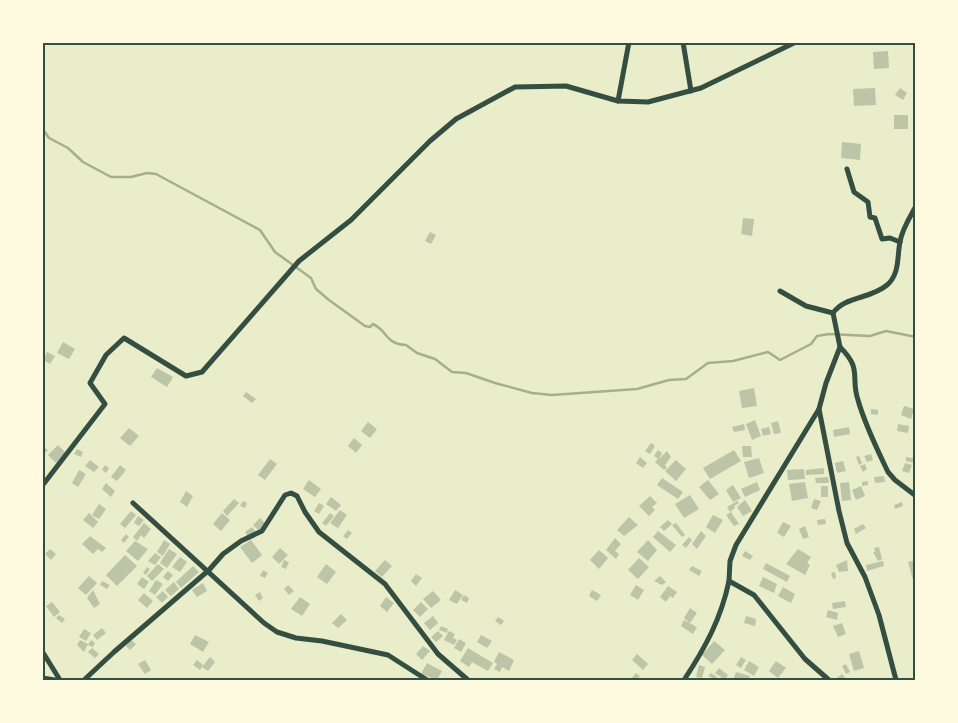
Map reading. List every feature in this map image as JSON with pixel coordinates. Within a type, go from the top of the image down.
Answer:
[{"type":"street","points":[[618,101],[629,42]]},
{"type":"street","points":[[683,42],[690,91]]},
{"type":"street","points":[[42,486],[105,404],[90,384],[106,355],[124,338],[186,376],[202,372],[298,261],[351,220],[430,141],[456,119],[515,87],[566,86],[618,101],[648,102],[702,88],[796,42]]},
{"type":"street","points":[[847,170],[854,192],[868,202],[870,217],[875,218],[882,239],[890,238],[900,242]]},
{"type":"street","points":[[916,206],[900,242],[899,264],[889,285],[874,293],[838,306],[833,314],[840,347],[853,365],[856,376],[857,398],[888,472],[895,480],[916,496]]},
{"type":"street","points":[[780,291],[806,306],[833,314]]},
{"type":"street","points":[[684,680],[711,638],[724,606],[729,580],[730,561],[736,545],[820,409],[826,383],[840,347]]},
{"type":"street","points":[[820,409],[838,511],[845,535],[865,577],[879,615],[896,680]]},
{"type":"street","points":[[84,680],[209,570],[223,554],[241,541],[262,531],[285,495],[291,493],[297,496],[305,512],[320,532],[385,584],[438,654],[468,680]]},
{"type":"street","points":[[133,503],[209,570],[264,623],[277,632],[296,638],[322,641],[388,655],[427,680]]},
{"type":"street","points":[[729,580],[754,595],[805,659],[829,680]]},
{"type":"street","points":[[42,652],[60,680]]},
{"type":"street","points":[[42,678],[54,680]]},
{"type":"building","points":[[888,51],[889,68],[874,69],[873,52]]},
{"type":"building","points":[[875,88],[876,105],[854,106],[853,89]]},
{"type":"building","points":[[900,88],[907,93],[903,100],[895,95]]},
{"type":"building","points":[[894,115],[908,115],[908,129],[894,129]]},
{"type":"building","points":[[842,142],[861,144],[860,160],[841,158]]},
{"type":"building","points":[[743,218],[754,219],[752,236],[741,234]]},
{"type":"building","points":[[430,232],[436,235],[431,244],[425,241]]},
{"type":"building","points":[[63,342],[75,349],[69,359],[57,353]]},
{"type":"building","points":[[47,352],[55,356],[50,364],[43,360]]},
{"type":"building","points":[[157,368],[173,377],[167,387],[151,377]]},
{"type":"building","points":[[754,388],[757,406],[742,408],[739,391]]},
{"type":"building","points":[[246,392],[256,399],[252,403],[243,396]]},
{"type":"building","points":[[904,406],[914,409],[911,419],[901,415]]},
{"type":"building","points":[[871,409],[878,410],[878,415],[871,414]]},
{"type":"building","points":[[755,420],[761,436],[752,440],[746,424]]},
{"type":"building","points":[[778,421],[781,433],[774,434],[771,423]]},
{"type":"building","points":[[368,422],[377,429],[370,438],[361,431]]},
{"type":"building","points":[[744,424],[745,430],[734,432],[732,427]]},
{"type":"building","points":[[898,424],[909,426],[908,433],[897,431]]},
{"type":"building","points":[[769,427],[771,434],[763,436],[761,429]]},
{"type":"building","points":[[849,427],[850,434],[834,437],[833,430]]},
{"type":"building","points":[[129,428],[139,436],[130,446],[120,438]]},
{"type":"building","points":[[354,438],[362,445],[356,453],[348,446]]},
{"type":"building","points":[[651,443],[655,446],[650,454],[645,451]]},
{"type":"building","points":[[58,445],[66,453],[56,463],[48,455]]},
{"type":"building","points":[[42,446],[48,450],[42,456]]},
{"type":"building","points":[[742,446],[751,446],[752,457],[743,457]]},
{"type":"building","points":[[77,449],[83,452],[81,457],[74,454]]},
{"type":"building","points":[[658,450],[662,453],[659,459],[667,451],[671,457],[665,465],[667,468],[664,470],[655,462],[658,459],[654,456]]},
{"type":"building","points":[[734,450],[741,461],[710,479],[703,468]]},
{"type":"building","points":[[871,454],[873,460],[867,462],[864,456]]},
{"type":"building","points":[[859,456],[862,463],[859,465],[856,457]]},
{"type":"building","points":[[640,457],[647,463],[643,468],[636,463]]},
{"type":"building","points":[[906,457],[916,459],[915,463],[906,461]]},
{"type":"building","points":[[759,458],[764,473],[749,478],[744,462]]},
{"type":"building","points":[[270,459],[277,464],[265,480],[258,475]]},
{"type":"building","points":[[90,460],[99,467],[94,472],[85,466]]},
{"type":"building","points":[[676,460],[686,469],[676,481],[665,471]]},
{"type":"building","points":[[843,461],[846,471],[837,473],[835,463]]},
{"type":"building","points":[[905,463],[912,465],[909,473],[902,471]]},
{"type":"building","points":[[865,464],[867,469],[863,472],[860,466]]},
{"type":"building","points":[[105,465],[109,468],[106,473],[102,470]]},
{"type":"building","points":[[120,465],[126,470],[117,481],[111,477]]},
{"type":"building","points":[[824,468],[824,474],[806,475],[806,470]]},
{"type":"building","points":[[804,469],[805,479],[788,480],[787,470]]},
{"type":"building","points":[[79,470],[86,474],[78,487],[72,483]]},
{"type":"building","points":[[884,476],[885,482],[875,483],[874,477]]},
{"type":"building","points":[[828,477],[829,483],[816,483],[815,478]]},
{"type":"building","points":[[662,478],[683,492],[678,499],[657,485]]},
{"type":"building","points":[[309,480],[321,489],[315,497],[303,489]]},
{"type":"building","points":[[708,480],[719,494],[710,500],[699,487]]},
{"type":"building","points":[[868,481],[868,485],[862,486],[862,482]]},
{"type":"building","points":[[757,482],[760,490],[745,497],[741,489]]},
{"type":"building","points":[[805,482],[808,498],[792,501],[789,484]]},
{"type":"building","points":[[849,482],[851,500],[842,501],[840,483]]},
{"type":"building","points":[[106,483],[115,491],[111,497],[102,489]]},
{"type":"building","points":[[733,485],[741,498],[733,502],[726,490]]},
{"type":"building","points":[[821,486],[828,486],[828,497],[821,497]]},
{"type":"building","points":[[861,486],[865,496],[856,500],[852,490]]},
{"type":"building","points":[[186,491],[193,496],[187,507],[180,502]]},
{"type":"building","points":[[690,495],[699,509],[684,518],[675,504]]},
{"type":"building","points":[[650,496],[657,503],[652,507],[655,510],[649,516],[639,506]]},
{"type":"building","points":[[331,497],[341,505],[336,511],[326,504]]},
{"type":"building","points":[[234,499],[239,503],[227,516],[223,511]]},
{"type":"building","points":[[814,499],[821,501],[817,510],[811,508]]},
{"type":"building","points":[[745,500],[752,511],[743,516],[737,507]]},
{"type":"building","points":[[243,501],[247,503],[245,508],[240,506]]},
{"type":"building","points":[[737,501],[739,503],[730,512],[727,507]]},
{"type":"building","points":[[902,502],[903,506],[895,509],[894,505]]},
{"type":"building","points":[[319,503],[324,506],[319,514],[314,511]]},
{"type":"building","points":[[99,504],[106,509],[99,519],[92,515]]},
{"type":"building","points":[[340,510],[347,515],[338,528],[330,523]]},
{"type":"building","points":[[131,511],[136,515],[125,528],[120,524]]},
{"type":"building","points":[[731,512],[739,524],[734,526],[726,515]]},
{"type":"building","points":[[89,513],[98,522],[93,528],[83,520]]},
{"type":"building","points":[[222,513],[230,520],[221,531],[213,524]]},
{"type":"building","points":[[330,513],[334,516],[326,526],[322,523]]},
{"type":"building","points":[[713,515],[723,520],[715,533],[706,527]]},
{"type":"building","points":[[138,516],[144,520],[139,526],[134,523]]},
{"type":"building","points":[[629,517],[638,525],[624,536],[617,530]]},
{"type":"building","points":[[260,518],[266,524],[259,531],[253,525]]},
{"type":"building","points":[[825,519],[826,524],[818,525],[817,520]]},
{"type":"building","points":[[668,520],[672,524],[664,531],[660,527]]},
{"type":"building","points":[[783,522],[791,526],[784,537],[777,533]]},
{"type":"building","points":[[144,523],[151,529],[144,538],[141,535],[137,541],[133,537]]},
{"type":"building","points":[[676,523],[685,535],[682,537],[672,525]]},
{"type":"building","points":[[863,524],[866,528],[856,534],[854,529]]},
{"type":"building","points":[[805,526],[809,537],[803,539],[799,529]]},
{"type":"building","points":[[252,527],[256,532],[249,538],[245,532]]},
{"type":"building","points":[[348,530],[352,533],[347,539],[343,536]]},
{"type":"building","points":[[658,531],[676,545],[670,552],[653,537]]},
{"type":"building","points":[[701,531],[706,536],[697,549],[692,544]]},
{"type":"building","points":[[126,534],[129,537],[124,543],[121,540]]},
{"type":"building","points":[[90,536],[106,548],[102,552],[98,549],[93,554],[82,544]]},
{"type":"building","points":[[689,537],[692,540],[686,548],[682,545]]},
{"type":"building","points":[[615,538],[621,544],[615,551],[619,554],[616,559],[606,550]]},
{"type":"building","points":[[164,540],[170,544],[163,556],[157,552]]},
{"type":"building","points":[[251,540],[262,555],[252,563],[240,547]]},
{"type":"building","points":[[648,540],[657,550],[648,561],[637,552]]},
{"type":"building","points":[[135,541],[148,549],[138,561],[126,551]]},
{"type":"building","points":[[879,547],[882,559],[878,561],[873,552],[875,552],[874,548]]},
{"type":"building","points":[[280,548],[288,555],[279,564],[272,557]]},
{"type":"building","points":[[50,549],[56,554],[51,560],[45,554]]},
{"type":"building","points":[[169,549],[177,554],[167,568],[160,563]]},
{"type":"building","points":[[798,549],[811,557],[807,563],[810,565],[805,575],[786,564]]},
{"type":"building","points":[[599,550],[608,558],[599,569],[590,560]]},
{"type":"building","points":[[745,551],[753,556],[750,560],[742,556]]},
{"type":"building","points":[[155,553],[161,557],[155,565],[148,561]]},
{"type":"building","points":[[125,555],[137,566],[117,586],[106,575]]},
{"type":"building","points":[[180,557],[187,562],[180,572],[172,567]]},
{"type":"building","points":[[639,558],[649,567],[638,579],[628,570]]},
{"type":"building","points":[[284,560],[289,562],[286,569],[281,567]]},
{"type":"building","points":[[385,560],[392,566],[382,577],[375,571]]},
{"type":"building","points":[[847,560],[848,571],[839,572],[836,565]]},
{"type":"building","points":[[916,560],[916,580],[913,580],[908,562]]},
{"type":"building","points":[[883,561],[884,566],[867,571],[866,565]]},
{"type":"building","points":[[766,563],[790,576],[787,582],[763,569]]},
{"type":"building","points":[[158,564],[164,569],[152,581],[147,576]]},
{"type":"building","points":[[326,564],[336,572],[327,584],[317,577]]},
{"type":"building","points":[[193,566],[199,572],[181,588],[176,582]]},
{"type":"building","points":[[692,566],[702,571],[699,576],[689,570]]},
{"type":"building","points":[[147,567],[150,569],[146,575],[143,573]]},
{"type":"building","points":[[263,570],[268,573],[265,578],[260,576]]},
{"type":"building","points":[[168,571],[173,575],[168,581],[163,577]]},
{"type":"building","points":[[835,572],[836,578],[833,579],[831,573]]},
{"type":"building","points":[[416,574],[422,578],[416,586],[411,581]]},
{"type":"building","points":[[89,576],[97,583],[86,595],[78,588]]},
{"type":"building","points":[[660,576],[666,582],[662,585],[654,581]]},
{"type":"building","points":[[142,577],[149,582],[144,589],[137,584]]},
{"type":"building","points":[[763,577],[777,584],[774,593],[759,586]]},
{"type":"building","points":[[156,580],[163,584],[155,595],[149,591]]},
{"type":"building","points":[[102,581],[110,585],[107,589],[100,585]]},
{"type":"building","points":[[174,582],[179,589],[171,596],[165,590]]},
{"type":"building","points":[[203,583],[207,591],[197,597],[192,590]]},
{"type":"building","points":[[288,585],[294,591],[289,595],[284,589]]},
{"type":"building","points":[[636,585],[644,590],[638,600],[630,595]]},
{"type":"building","points":[[668,586],[677,592],[673,598],[670,596],[666,602],[660,597]]},
{"type":"building","points":[[783,587],[795,594],[791,603],[778,596]]},
{"type":"building","points":[[93,590],[100,604],[94,608],[87,598]]},
{"type":"building","points":[[455,590],[463,595],[457,604],[449,600]]},
{"type":"building","points":[[592,590],[601,595],[597,601],[589,596]]},
{"type":"building","points":[[163,591],[168,597],[162,603],[156,597]]},
{"type":"building","points":[[433,591],[441,600],[431,608],[423,599]]},
{"type":"building","points":[[260,592],[263,598],[259,601],[255,595]]},
{"type":"building","points":[[144,593],[153,601],[147,608],[138,600]]},
{"type":"building","points":[[464,595],[469,598],[467,603],[461,600]]},
{"type":"building","points":[[300,597],[310,604],[302,616],[291,609]]},
{"type":"building","points":[[386,597],[394,603],[387,612],[380,606]]},
{"type":"building","points":[[845,601],[846,607],[833,609],[832,603]]},
{"type":"building","points":[[52,602],[60,612],[54,617],[46,606]]},
{"type":"building","points":[[421,602],[428,609],[420,617],[413,610]]},
{"type":"building","points":[[690,608],[697,613],[690,623],[684,618]]},
{"type":"building","points":[[828,610],[838,613],[837,620],[826,617]]},
{"type":"building","points":[[341,614],[347,620],[338,628],[332,623]]},
{"type":"building","points":[[59,615],[65,619],[62,623],[56,618]]},
{"type":"building","points":[[433,616],[438,623],[430,630],[424,623]]},
{"type":"building","points":[[746,616],[756,619],[755,626],[744,623]]},
{"type":"building","points":[[498,617],[504,621],[501,625],[495,621]]},
{"type":"building","points":[[684,620],[697,627],[693,634],[681,626]]},
{"type":"building","points":[[842,623],[846,634],[838,637],[833,626]]},
{"type":"building","points":[[441,626],[448,629],[447,633],[439,630]]},
{"type":"building","points":[[102,628],[106,633],[97,640],[93,635]]},
{"type":"building","points":[[84,629],[91,633],[86,641],[79,637]]},
{"type":"building","points":[[438,631],[443,636],[436,642],[431,637]]},
{"type":"building","points":[[449,631],[455,634],[453,638],[457,640],[454,645],[444,640]]},
{"type":"building","points":[[195,635],[209,642],[203,652],[190,644]]},
{"type":"building","points":[[481,635],[492,641],[487,648],[477,642]]},
{"type":"building","points":[[459,639],[466,643],[461,652],[454,648]]},
{"type":"building","points":[[80,640],[88,644],[84,652],[77,645]]},
{"type":"building","points":[[91,640],[95,643],[93,647],[88,645]]},
{"type":"building","points":[[131,640],[136,644],[130,650],[126,646]]},
{"type":"building","points":[[714,641],[725,650],[712,664],[702,655]]},
{"type":"building","points":[[423,646],[430,651],[422,660],[416,654]]},
{"type":"building","points":[[92,648],[99,654],[95,658],[88,652]]},
{"type":"building","points":[[468,648],[493,663],[488,671],[472,662],[469,667],[460,661]]},
{"type":"building","points":[[859,651],[864,668],[854,671],[849,654]]},
{"type":"building","points":[[499,652],[514,660],[509,671],[502,667],[500,672],[494,669],[497,664],[494,662]]},
{"type":"building","points":[[637,654],[648,664],[643,670],[632,660]]},
{"type":"building","points":[[210,657],[215,662],[208,671],[202,667]]},
{"type":"building","points":[[741,657],[746,660],[741,668],[736,665]]},
{"type":"building","points":[[145,660],[151,670],[145,674],[138,664]]},
{"type":"building","points":[[197,660],[203,665],[200,670],[193,665]]},
{"type":"building","points":[[749,661],[759,667],[754,676],[744,670]]},
{"type":"building","points":[[776,661],[786,668],[778,678],[769,671]]},
{"type":"building","points":[[427,663],[442,671],[437,680],[421,674]]},
{"type":"building","points":[[846,664],[850,672],[846,674],[842,666]]},
{"type":"building","points":[[699,665],[705,667],[702,678],[696,677]]},
{"type":"building","points":[[719,668],[728,675],[725,680],[715,673]]},
{"type":"building","points":[[736,672],[750,676],[748,680],[733,680]]},
{"type":"building","points":[[636,673],[640,676],[637,680],[630,680]]},
{"type":"building","points":[[711,673],[718,678],[716,680],[708,676]]},
{"type":"building","points":[[842,674],[847,680],[834,680]]},
{"type":"waterway","points":[[42,128],[49,138],[68,148],[83,162],[111,177],[131,177],[147,173],[156,174],[260,230],[275,252],[311,278],[316,289],[365,326],[370,327],[373,324],[378,327],[390,340],[406,345],[417,353],[435,359],[452,372],[466,373],[532,393],[552,395],[637,389],[669,380],[686,379],[708,363],[733,361],[768,352],[780,360],[811,344],[817,336],[829,334],[870,336],[886,331],[916,337]]}]
